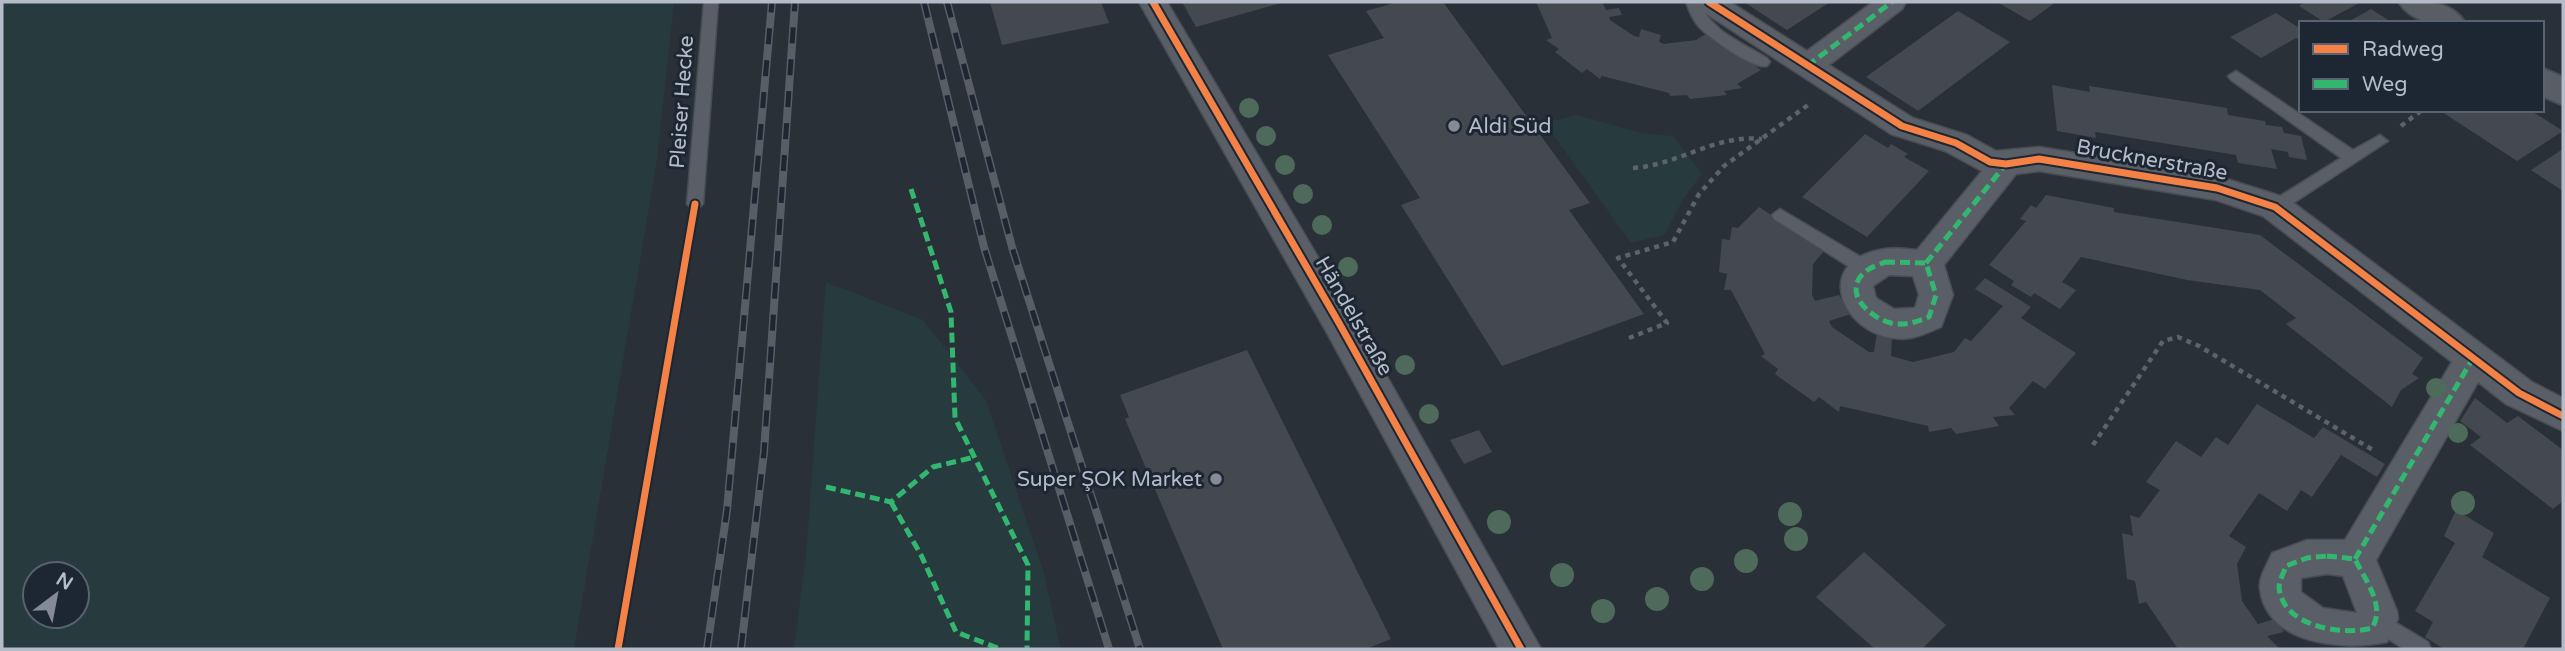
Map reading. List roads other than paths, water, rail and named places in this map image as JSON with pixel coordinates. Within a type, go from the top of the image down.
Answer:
[{"type":"main road","points":[[2415,2],[2446,21]]},
{"type":"main road","points":[[2544,81],[2563,93]]},
{"type":"street","name":"Händelstraße","points":[[1153,2],[1339,323],[1521,649]]},
{"type":"street","name":"Brucknerstraße","points":[[1709,2],[1902,127],[1956,143],[1990,162],[2006,164],[2039,159],[2217,188],[2275,206],[2519,393],[2563,416]]},
{"type":"street","points":[[1821,76],[1892,2]]},
{"type":"street","points":[[1926,263],[2006,164]]},
{"type":"street","points":[[1885,262],[1926,263],[1936,295],[1935,307],[1929,317],[1919,324],[1904,326],[1888,323],[1862,306],[1856,294],[1855,282],[1865,268],[1885,262]]},
{"type":"street","points":[[2355,559],[2405,469],[2473,358]]},
{"type":"street","points":[[2307,558],[2355,559],[2375,602],[2378,621],[2374,632],[2363,641],[2347,644],[2327,640],[2300,623],[2282,600],[2278,584],[2286,566],[2307,558]]},
{"type":"lane","name":"Pleiser Hecke","points":[[695,204],[711,2]]},
{"type":"lane","points":[[1693,2],[1696,15],[1705,24],[1762,62]]},
{"type":"lane","points":[[2236,76],[2353,158]]},
{"type":"lane","points":[[2275,206],[2381,141]]},
{"type":"lane","points":[[1780,215],[1865,268]]},
{"type":"lane","points":[[2378,621],[2421,649]]},
{"type":"railway","points":[[707,649],[727,510],[772,2]]},
{"type":"railway","points":[[741,649],[764,452],[795,2]]},
{"type":"railway","points":[[924,2],[984,247],[1109,649]]},
{"type":"railway","points":[[947,2],[1012,247],[1140,649]]},
{"type":"place","name":"Aldi Süd","points":[[1454,126]]},
{"type":"place","name":"Super ŞOK Market","points":[[1216,479]]}]
